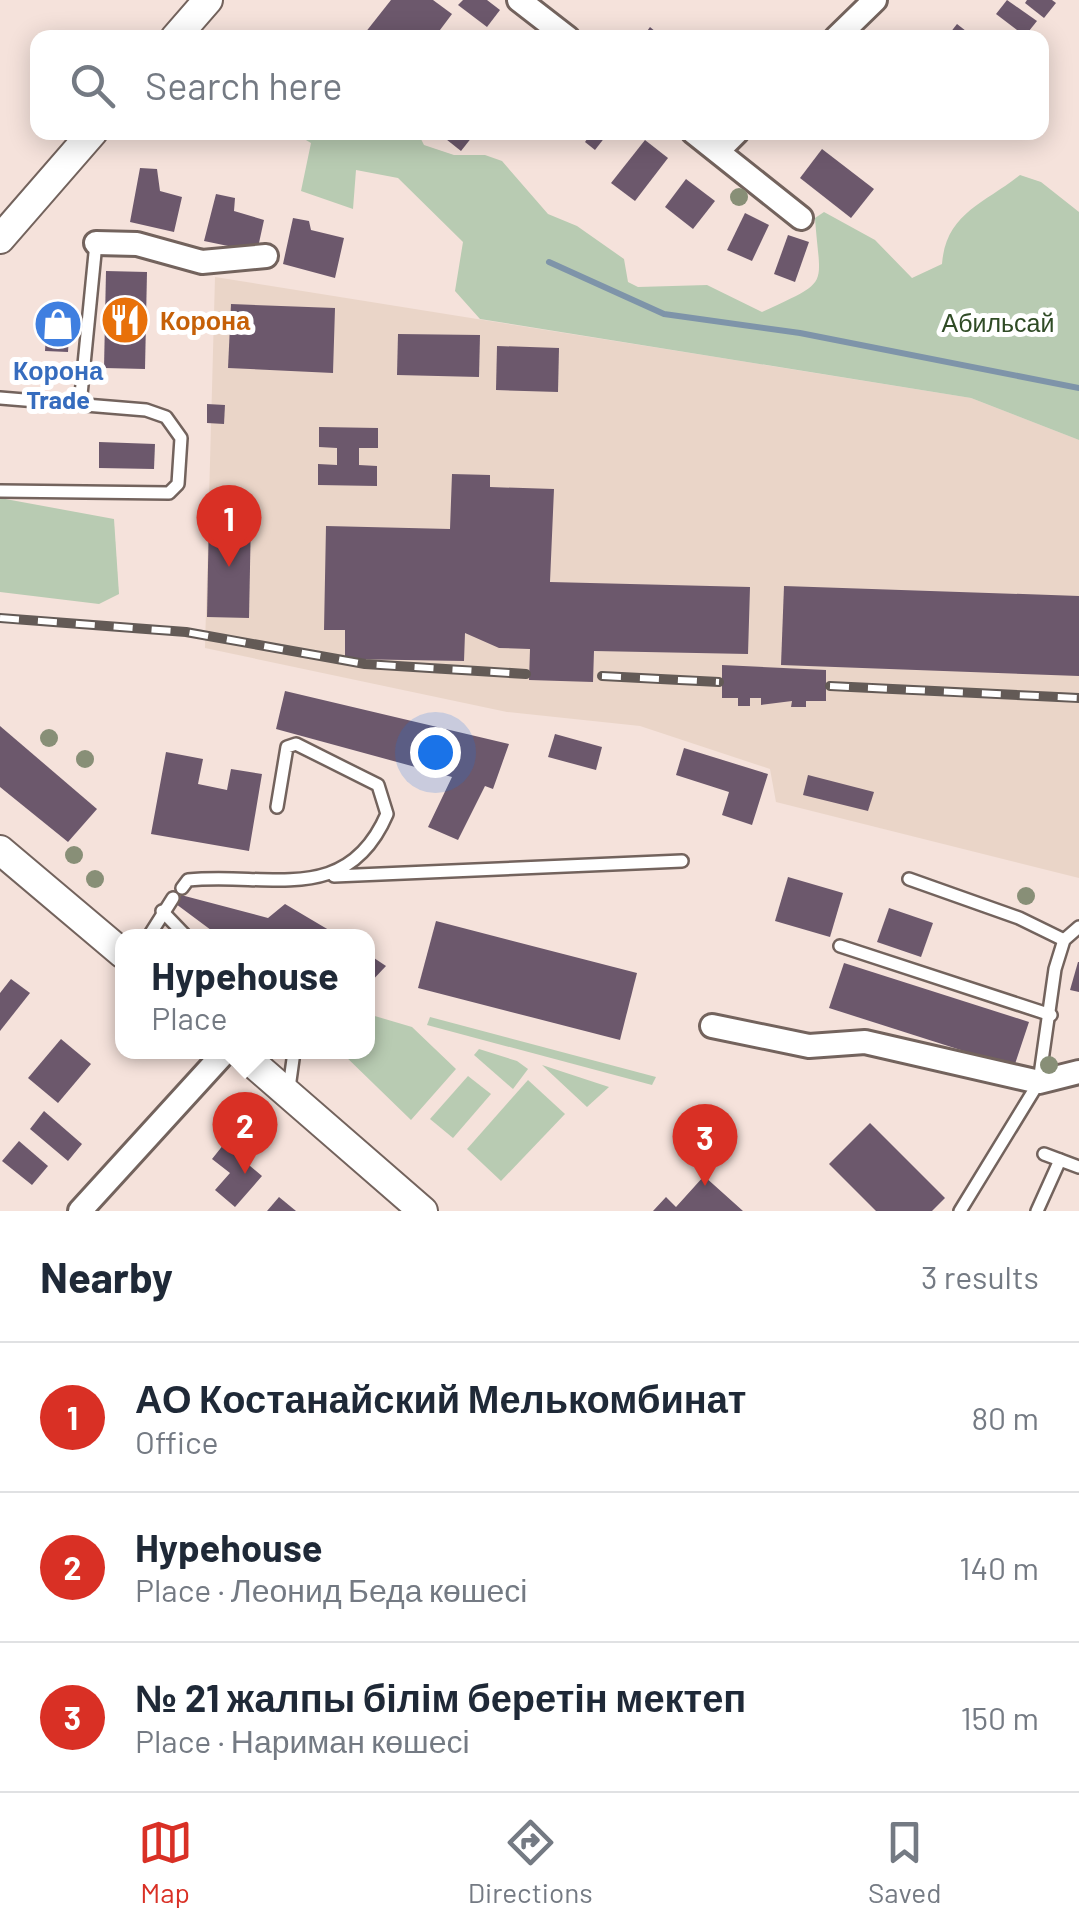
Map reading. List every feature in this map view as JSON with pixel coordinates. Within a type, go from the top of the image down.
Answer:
[{"type":"street","points":[[182,30],[208,0]]},
{"type":"street","points":[[519,0],[558,30]]},
{"type":"street","points":[[844,30],[875,0]]},
{"type":"street","points":[[0,239],[86,140]]},
{"type":"street","points":[[704,140],[801,218]]},
{"type":"street","points":[[718,151],[729,140]]},
{"type":"street","points":[[96,243],[137,244],[202,262],[266,256]]},
{"type":"street","points":[[0,850],[115,947]]},
{"type":"street","points":[[712,1026],[809,1046],[866,1042],[1040,1082],[1079,1072]]},
{"type":"street","points":[[80,1211],[219,1059]]},
{"type":"street","points":[[248,1059],[423,1211]]},
{"type":"lane","points":[[80,405],[96,243]]},
{"type":"lane","points":[[0,398],[166,417],[181,438],[178,484],[169,492],[0,491]]},
{"type":"lane","points":[[277,807],[290,745],[378,785],[387,814],[378,836],[330,876]]},
{"type":"lane","points":[[153,929],[188,880],[218,876],[305,880],[682,861]]},
{"type":"lane","points":[[909,879],[1019,918],[1064,940]]},
{"type":"lane","points":[[162,911],[179,929]]},
{"type":"lane","points":[[960,1211],[1040,1082],[1052,1015],[1055,968],[1064,940],[1079,927]]},
{"type":"lane","points":[[840,946],[1052,1015]]},
{"type":"lane","points":[[286,1092],[293,1059]]},
{"type":"lane","points":[[1044,1154],[1079,1166]]},
{"type":"lane","points":[[1037,1211],[1060,1160]]},
{"type":"shaded area","points":[[215,277],[971,398],[1079,440],[1079,878],[776,802],[770,769],[640,726],[507,712],[205,648]]},
{"type":"green space","name":"Абильсай","points":[[306,140],[422,140],[424,145],[454,155],[485,155],[502,161],[548,214],[577,226],[624,259],[628,282],[638,287],[707,285],[762,312],[801,293],[817,279],[815,218],[824,212],[875,240],[912,278],[942,264],[951,233],[981,202],[1020,175],[1041,182],[1079,212],[1079,440],[971,398],[480,319],[455,291],[463,242],[398,178],[356,170],[353,209],[301,191],[311,143]]},
{"type":"green space","points":[[0,498],[114,519],[119,594],[99,604],[0,592]]},
{"type":"green space","points":[[375,1016],[412,1027],[456,1069],[411,1120],[348,1059],[375,1059]]},
{"type":"green space","points":[[430,1017],[656,1077],[652,1085],[427,1025]]},
{"type":"green space","points":[[479,1049],[517,1061],[528,1069],[513,1089],[474,1055]]},
{"type":"green space","points":[[542,1065],[609,1087],[587,1107]]},
{"type":"green space","points":[[468,1076],[491,1094],[453,1138],[430,1119]]},
{"type":"green space","points":[[528,1080],[565,1114],[501,1181],[467,1149]]},
{"type":"building","points":[[391,0],[433,0],[452,14],[440,30],[367,30]]},
{"type":"building","points":[[463,0],[487,0],[500,10],[487,27],[458,5]]},
{"type":"building","points":[[1007,0],[1037,21],[1030,30],[1017,30],[996,14]]},
{"type":"building","points":[[1025,3],[1056,3],[1044,18]]},
{"type":"building","points":[[447,140],[470,140],[461,151]]},
{"type":"building","points":[[586,140],[603,140],[595,150]]},
{"type":"building","points":[[645,140],[668,158],[635,201],[611,183]]},
{"type":"building","points":[[822,149],[874,189],[851,218],[800,178]]},
{"type":"building","points":[[140,168],[157,169],[160,191],[182,197],[174,232],[130,222]]},
{"type":"building","points":[[686,179],[715,201],[693,229],[665,207]]},
{"type":"building","points":[[216,194],[235,198],[234,211],[264,220],[257,252],[204,241]]},
{"type":"building","points":[[745,213],[769,225],[752,261],[727,250]]},
{"type":"building","points":[[293,218],[309,221],[311,230],[344,238],[335,278],[283,264]]},
{"type":"building","points":[[788,235],[809,242],[795,282],[774,274]]},
{"type":"building","name":"Корона","points":[[106,271],[147,272],[145,369],[104,368]]},
{"type":"building","name":"Корона Trade","points":[[48,303],[71,304],[68,352],[45,351]]},
{"type":"building","points":[[231,304],[335,308],[333,373],[228,368]]},
{"type":"building","points":[[398,334],[480,335],[479,377],[397,375]]},
{"type":"building","points":[[497,346],[559,348],[558,392],[496,390]]},
{"type":"building","points":[[207,404],[225,405],[224,424],[207,423]]},
{"type":"building","points":[[319,427],[378,428],[378,448],[359,448],[359,465],[377,466],[377,486],[318,485],[318,464],[337,465],[337,448],[319,447]]},
{"type":"building","points":[[99,442],[155,444],[154,469],[99,468]]},
{"type":"building","points":[[452,474],[490,475],[490,487],[554,489],[550,582],[750,587],[748,654],[594,651],[593,682],[529,680],[530,649],[499,648],[465,633],[464,661],[345,659],[345,630],[324,630],[326,526],[450,529]]},
{"type":"building","points":[[209,516],[251,517],[249,618],[207,617]]},
{"type":"building","points":[[784,586],[1079,596],[1079,676],[781,665]]},
{"type":"building","points":[[722,665],[826,670],[826,701],[806,701],[806,707],[791,707],[792,701],[761,705],[761,698],[750,698],[750,706],[738,706],[738,698],[722,698]]},
{"type":"building","points":[[285,691],[509,744],[493,789],[485,786],[458,840],[428,827],[452,777],[276,729]]},
{"type":"building","points":[[0,726],[97,809],[68,842],[0,787]]},
{"type":"building","points":[[555,734],[602,747],[596,770],[548,757]]},
{"type":"building","points":[[684,748],[768,774],[752,825],[722,815],[729,792],[676,775]]},
{"type":"building","points":[[166,752],[203,759],[198,784],[227,790],[231,769],[262,774],[249,851],[151,834]]},
{"type":"building","points":[[808,775],[874,792],[868,811],[803,795]]},
{"type":"building","points":[[788,877],[843,893],[830,937],[775,921]]},
{"type":"building","points":[[181,895],[268,918],[285,904],[327,929],[210,929],[176,904]]},
{"type":"building","points":[[889,908],[933,923],[921,957],[877,942]]},
{"type":"building","points":[[436,921],[637,973],[620,1040],[418,988]]},
{"type":"building","points":[[375,959],[386,966],[375,978]]},
{"type":"building","points":[[1079,962],[1079,992],[1070,990]]},
{"type":"building","points":[[844,963],[1029,1022],[1014,1067],[829,1008]]},
{"type":"building","points":[[11,979],[30,993],[0,1031],[0,993]]},
{"type":"building","points":[[61,1039],[91,1064],[58,1103],[28,1078]]},
{"type":"building","points":[[44,1111],[82,1144],[68,1161],[30,1129]]},
{"type":"building","points":[[870,1123],[945,1198],[932,1211],[876,1211],[829,1164]]},
{"type":"building","points":[[19,1141],[48,1166],[32,1185],[2,1161]]},
{"type":"building","points":[[224,1144],[262,1176],[235,1207],[215,1190],[230,1173],[212,1159]]},
{"type":"building","points":[[704,1176],[743,1211],[653,1211],[666,1197],[676,1207]]},
{"type":"building","points":[[279,1197],[296,1211],[267,1211]]},
{"type":"waterway","name":"Абильсай","points":[[549,262],[664,314],[800,333],[1079,388]]},
{"type":"railway","points":[[0,618],[186,632],[365,664],[526,674]]},
{"type":"railway","points":[[602,676],[719,682]]},
{"type":"railway","points":[[830,686],[1079,698]]},
{"type":"place","name":"Корона","points":[[125,320]]},
{"type":"place","name":"Корона Trade","points":[[58,324]]},
{"type":"place","name":"АО Костанайский Мелькомбинат","points":[[229,567]]},
{"type":"place","name":"Hypehouse","points":[[245,1174]]},
{"type":"place","name":"№ 21 жалпы білім беретін мектеп","points":[[705,1186]]}]
